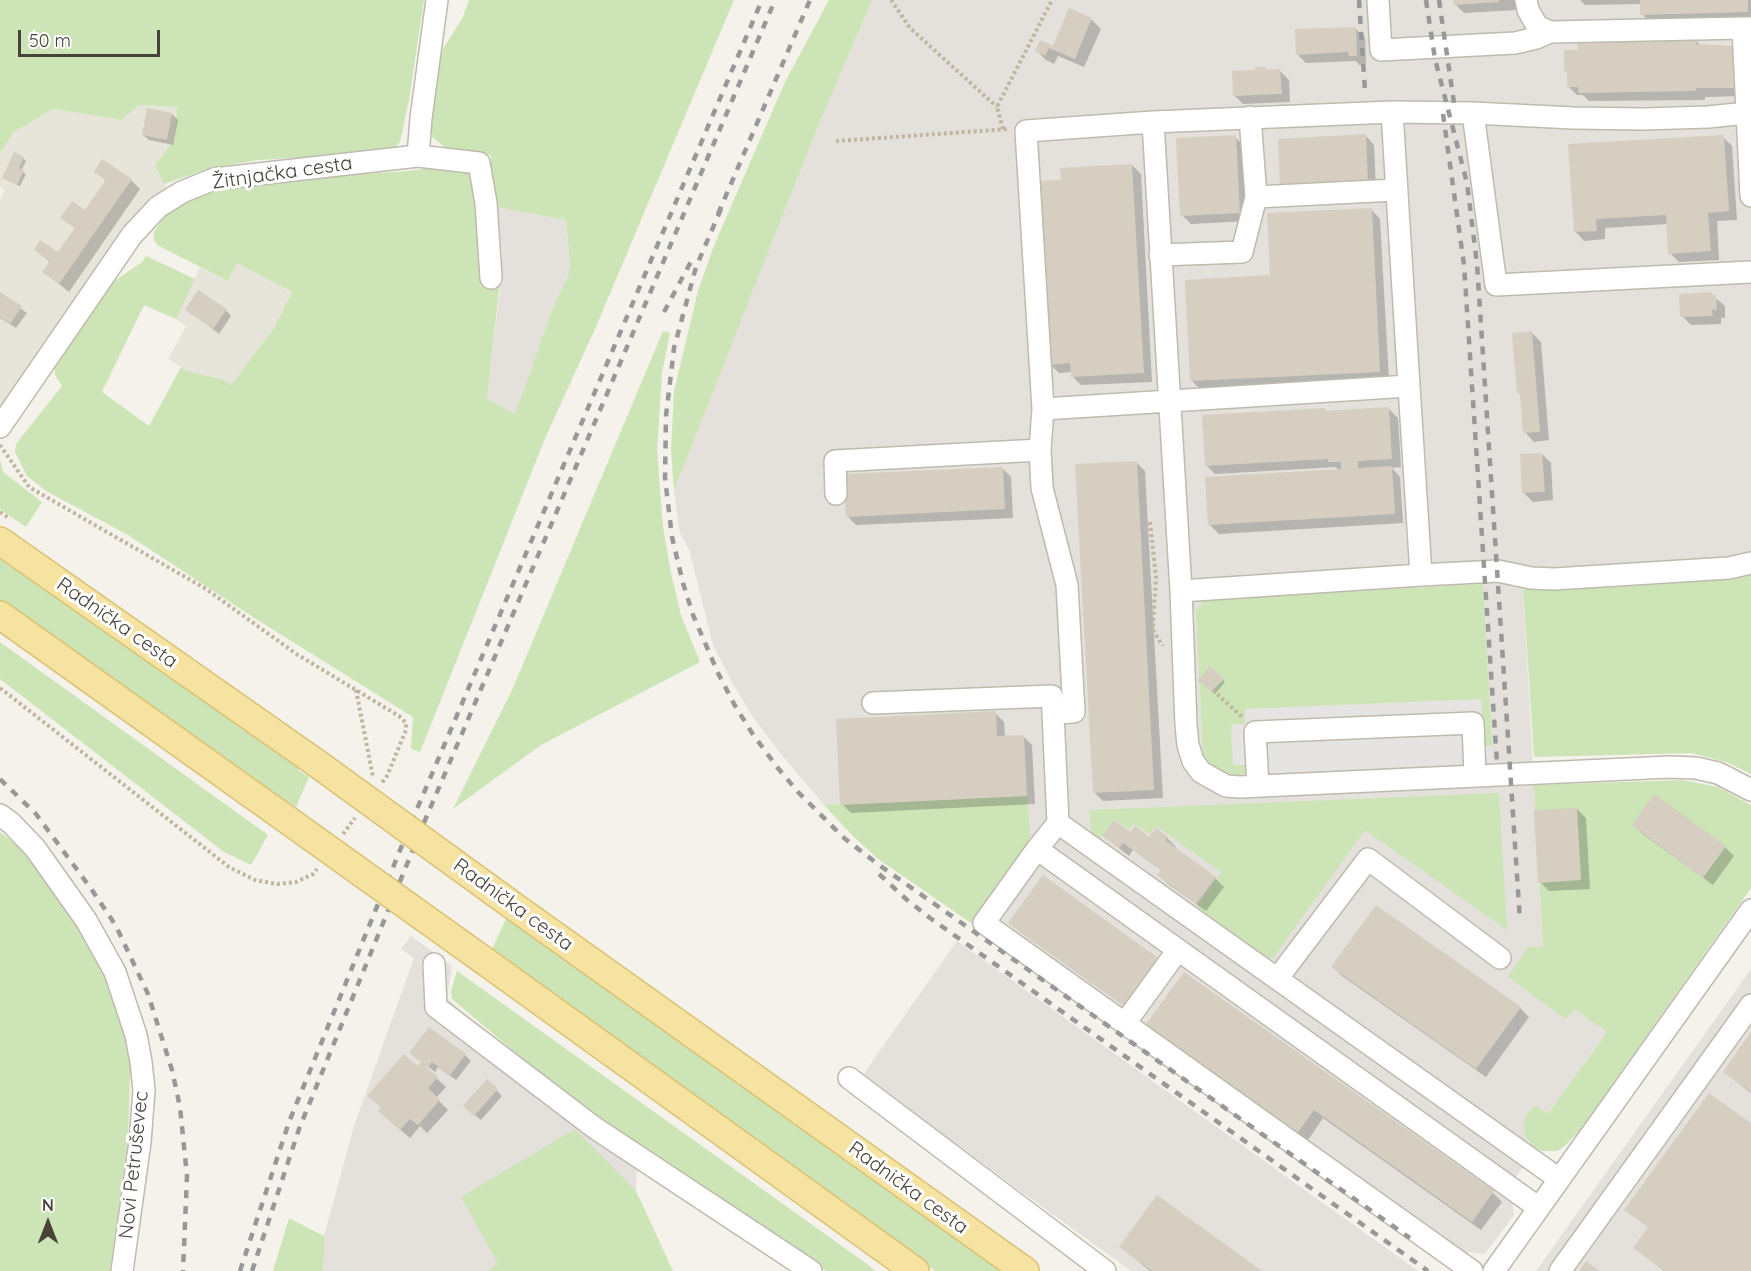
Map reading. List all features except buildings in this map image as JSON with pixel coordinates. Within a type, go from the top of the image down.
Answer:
[{"type":"main road","name":"Radnička cesta","points":[[0,541],[315,762],[1025,1271]]},
{"type":"main road","points":[[0,615],[915,1271]]},
{"type":"street","points":[[418,156],[437,0]]},
{"type":"street","points":[[1378,0],[1381,50],[1515,43],[1550,32],[1747,28],[1751,196]]},
{"type":"street","points":[[1526,0],[1532,20],[1537,26],[1550,32]]},
{"type":"street","points":[[1053,713],[1074,712],[1067,585],[1042,488],[1040,450],[1043,409],[1026,131],[1153,122],[1392,112],[1632,119],[1708,117],[1749,112]]},
{"type":"street","points":[[1392,112],[1421,576]]},
{"type":"street","points":[[1473,113],[1496,285],[1751,272]]},
{"type":"street","points":[[1160,255],[1242,252],[1256,197],[1250,117]]},
{"type":"street","points":[[1153,122],[1181,591],[1186,725],[1188,745],[1193,761],[1201,772],[1226,786],[1670,767],[1696,768],[1718,773],[1751,790]]},
{"type":"street","name":"Žitnjačka cesta","points":[[0,427],[132,235],[159,207],[183,192],[214,179],[418,156],[479,163],[486,203],[491,278]]},
{"type":"street","points":[[1256,197],[1396,190]]},
{"type":"street","points":[[1043,409],[1409,386]]},
{"type":"street","points":[[836,494],[835,461],[1040,450]]},
{"type":"street","points":[[1181,591],[1498,571],[1531,578],[1554,579],[1729,568],[1751,563]]},
{"type":"street","points":[[873,704],[1052,696],[1058,823],[984,923],[1472,1271]]},
{"type":"street","points":[[1258,785],[1255,732],[1473,723],[1475,776]]},
{"type":"street","name":"Novi Petruševec","points":[[0,815],[35,848],[86,920],[115,972],[136,1035],[144,1090],[140,1142],[122,1271]]},
{"type":"street","points":[[1058,823],[1559,1179]]},
{"type":"street","points":[[1037,849],[1539,1208]]},
{"type":"street","points":[[1277,979],[1368,859],[1500,958]]},
{"type":"street","points":[[1494,1271],[1751,910]]},
{"type":"street","points":[[1125,1023],[1178,950]]},
{"type":"street","points":[[434,964],[436,1006],[595,1128],[811,1271]]},
{"type":"street","points":[[1560,1271],[1751,1005]]},
{"type":"street","points":[[849,1078],[1105,1271]]},
{"type":"street","points":[[1403,1111],[1422,1082]]},
{"type":"path","points":[[891,0],[910,28],[997,107],[1003,129]]},
{"type":"path","points":[[997,107],[1052,0]]},
{"type":"path","points":[[836,141],[1003,129],[1026,131]]},
{"type":"path","points":[[355,689],[374,782]]},
{"type":"path","points":[[1213,690],[1260,732]]},
{"type":"shaded area","points":[[872,0],[1751,0],[1751,571],[1523,588],[1543,947],[1566,1018],[1573,1008],[1607,1032],[1548,1115],[1534,1105],[1527,1115],[1524,1122],[1534,1147],[1537,1148],[1506,1191],[1512,1198],[1514,1215],[1485,1254],[1468,1252],[1458,1267],[971,923],[1031,839],[1026,796],[824,805],[753,717],[713,645],[689,549],[680,534],[674,491],[815,134]]},
{"type":"shaded area","points":[[139,105],[177,107],[174,140],[155,165],[168,191],[0,413],[0,200],[5,190],[0,187],[0,153],[14,132],[53,109],[122,120]]},
{"type":"shaded area","points":[[496,207],[566,220],[570,266],[568,278],[554,305],[515,414],[487,399],[502,255]]},
{"type":"shaded area","points":[[237,263],[292,292],[274,328],[231,385],[224,380],[187,371],[168,359],[186,326],[176,319],[200,267],[228,281]]},
{"type":"shaded area","points":[[1481,699],[1483,746],[1492,746],[1492,763],[1248,774],[1247,765],[1233,765],[1231,725],[1245,724],[1245,709]]},
{"type":"shaded area","points":[[411,936],[452,966],[447,998],[502,1048],[637,1148],[636,1191],[628,1184],[487,1271],[322,1271],[324,1236],[354,1126],[414,958],[401,949]]},
{"type":"shaded area","points":[[957,941],[1418,1271],[1131,1271],[862,1076]]},
{"type":"shaded area","points":[[1751,969],[1751,1271],[1536,1271]]},
{"type":"green space","points":[[0,0],[424,0],[409,100],[400,142],[389,152],[258,160],[211,168],[164,184],[155,165],[174,140],[177,107],[139,105],[122,120],[53,109],[14,132],[0,153]]},
{"type":"green space","points":[[469,0],[734,0],[595,329],[546,436],[420,752],[411,749],[413,717],[256,619],[128,535],[46,491],[27,476],[15,452],[16,444],[62,386],[55,375],[55,366],[110,284],[142,262],[146,256],[195,279],[176,319],[144,305],[102,392],[149,426],[181,367],[187,371],[224,380],[231,385],[274,328],[292,292],[237,263],[228,281],[157,245],[154,232],[177,205],[222,189],[258,182],[445,166],[473,173],[500,281],[487,399],[515,414],[554,305],[568,277],[570,266],[566,220],[496,207],[488,180],[491,155],[458,152],[445,147],[433,138],[429,129],[439,55],[462,19]]},
{"type":"green space","points":[[829,0],[872,0],[815,134],[674,491],[671,449],[674,391],[698,291],[713,248],[785,82]]},
{"type":"green space","points":[[663,331],[670,333],[662,373],[657,451],[663,527],[681,615],[700,662],[541,745],[453,809],[513,688]]},
{"type":"green space","points":[[0,460],[3,472],[42,502],[26,527],[0,509]]},
{"type":"green space","points":[[0,550],[301,764],[298,770],[309,777],[296,807],[285,800],[283,804],[0,604]]},
{"type":"green space","points":[[1751,571],[1751,774],[1726,762],[1692,753],[1534,757],[1523,588]]},
{"type":"green space","points":[[1483,584],[1492,746],[1483,746],[1481,699],[1232,725],[1233,765],[1247,765],[1248,774],[1234,775],[1224,772],[1213,766],[1203,755],[1196,610],[1203,602],[1212,599]]},
{"type":"green space","points":[[0,642],[268,835],[251,865],[224,852],[0,679]]},
{"type":"green space","points":[[1682,780],[1718,787],[1751,805],[1751,888],[1580,1130],[1557,1151],[1542,1151],[1534,1147],[1524,1134],[1524,1122],[1527,1115],[1534,1105],[1548,1114],[1607,1032],[1574,1009],[1566,1019],[1508,977],[1528,947],[1543,947],[1534,785]]},
{"type":"green space","points":[[1499,793],[1507,930],[1365,830],[1273,958],[1262,959],[1194,911],[1221,872],[1156,826],[1150,834],[1134,824],[1130,829],[1114,819],[1098,842],[1092,837],[1089,810]]},
{"type":"green space","points":[[1027,796],[1031,839],[971,923],[878,859],[824,805]]},
{"type":"green space","points":[[0,832],[28,854],[84,932],[112,982],[131,1043],[128,1140],[110,1271],[0,1271]]},
{"type":"green space","points":[[506,919],[1008,1271],[935,1271],[503,960],[504,956],[492,949]]},
{"type":"green space","points":[[457,971],[875,1271],[826,1271],[645,1151],[523,1059],[452,999],[451,991]]},
{"type":"green space","points":[[575,1129],[636,1191],[673,1271],[487,1271],[498,1264],[461,1197]]},
{"type":"green space","points":[[289,1218],[324,1236],[322,1271],[273,1271]]},
{"type":"railway","points":[[240,1271],[289,1122],[414,816],[762,0]]},
{"type":"railway","points":[[252,1271],[299,1129],[423,825],[775,0]]},
{"type":"railway","points":[[718,214],[810,0]]},
{"type":"railway","points":[[1359,0],[1365,91]]},
{"type":"railway","points":[[1426,0],[1435,59],[1467,183],[1477,264],[1520,921]]},
{"type":"railway","points":[[1439,0],[1454,103]]},
{"type":"railway","points":[[1443,114],[1464,265],[1497,763]]},
{"type":"railway","points":[[721,209],[696,267],[674,348],[666,416],[665,478],[672,537],[693,615],[718,673],[752,733],[798,792],[844,838],[879,865],[1410,1238]]},
{"type":"railway","points":[[664,312],[694,256]]},
{"type":"railway","points":[[0,779],[36,814],[92,890],[116,926],[148,994],[172,1070],[180,1107],[187,1176],[183,1271]]},
{"type":"railway","points":[[879,874],[930,918],[1428,1271]]}]
